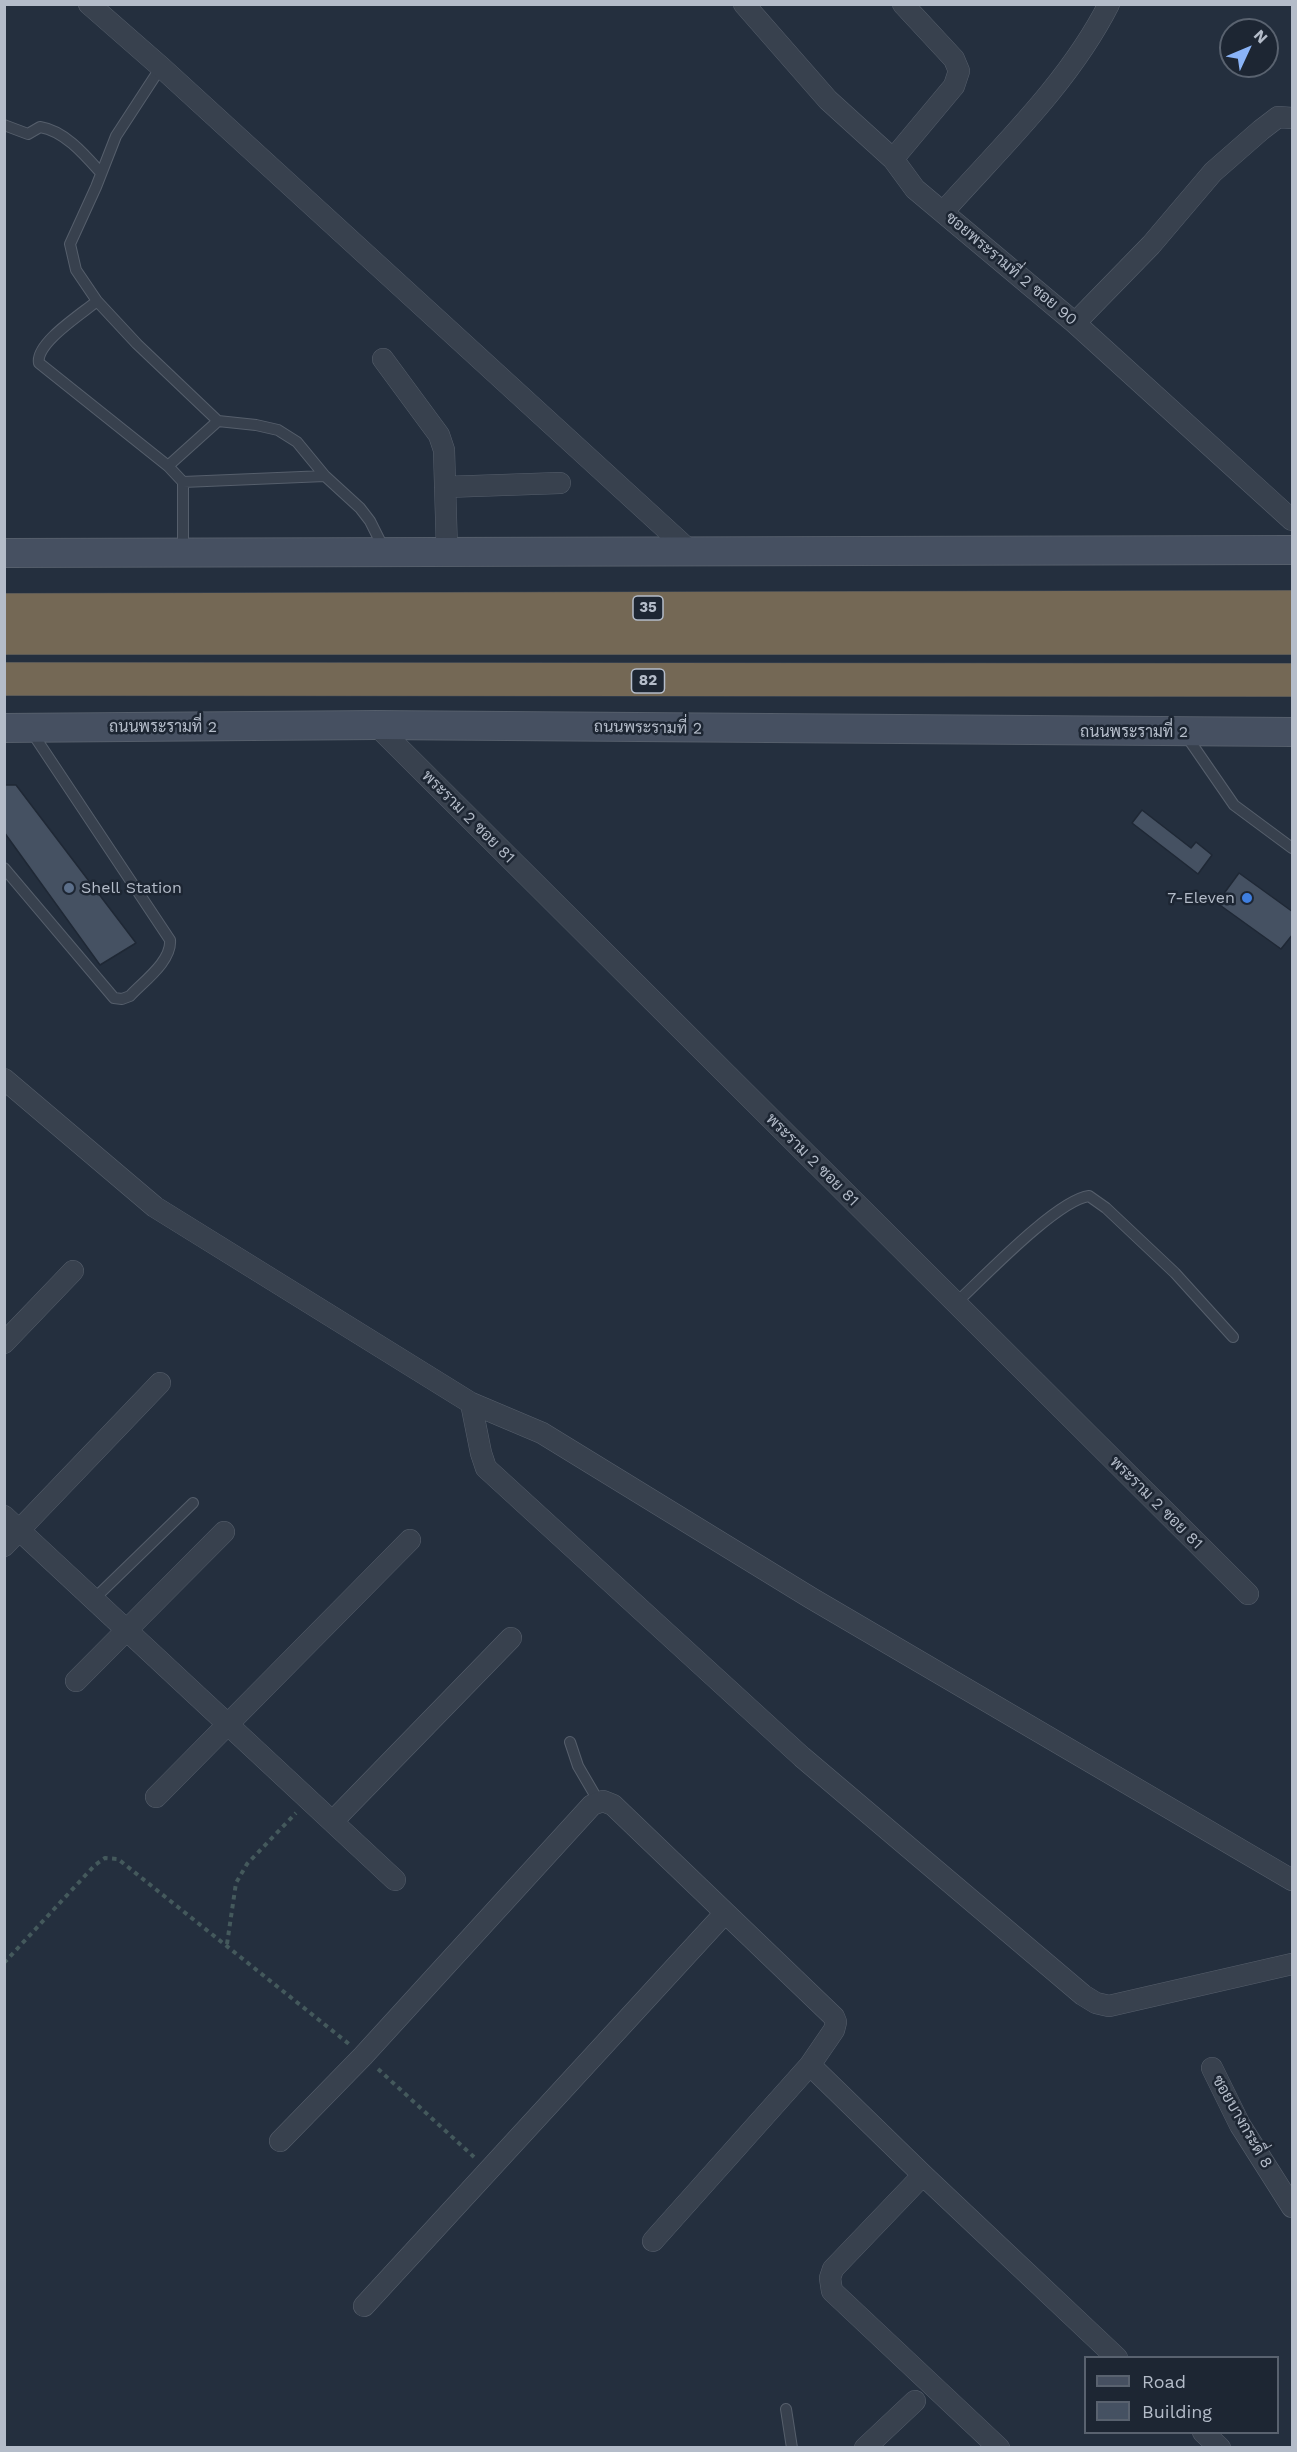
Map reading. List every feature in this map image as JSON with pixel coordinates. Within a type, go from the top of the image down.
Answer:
[{"type":"highway","points":[[4,588],[134,610]]},
{"type":"highway","name":"35","points":[[4,610],[1293,607]]},
{"type":"highway","points":[[4,638],[1293,638]]},
{"type":"highway","points":[[4,680],[1293,680]]},
{"type":"main road","points":[[4,553],[1293,550]]},
{"type":"main road","name":"ถนนพระรามที่ 2","points":[[17,728],[376,725],[1293,732]]},
{"type":"street","points":[[89,4],[689,550]]},
{"type":"street","name":"ซอยพระรามที่ 2 ซอย 90","points":[[744,4],[828,100],[894,159],[915,189],[1075,323],[1293,520]]},
{"type":"street","points":[[894,159],[954,87],[959,71],[954,59],[903,4]]},
{"type":"street","points":[[943,212],[1063,75],[1100,22],[1109,4]]},
{"type":"street","points":[[1075,323],[1151,245],[1213,172],[1278,117],[1293,118]]},
{"type":"street","points":[[383,359],[439,435],[444,450],[447,551]]},
{"type":"street","points":[[445,487],[560,483]]},
{"type":"street","name":"พระราม 2 ซอย 81","points":[[376,725],[1248,1594]]},
{"type":"street","points":[[4,1079],[155,1207],[471,1403],[542,1433],[810,1598],[1293,1880]]},
{"type":"street","points":[[4,1343],[73,1271]]},
{"type":"street","points":[[4,1546],[12,1523],[160,1383]]},
{"type":"street","points":[[471,1403],[486,1468],[802,1757],[1083,1995],[1096,2003],[1109,2006],[1293,1964]]},
{"type":"street","points":[[12,1523],[395,1880]]},
{"type":"street","points":[[76,1681],[224,1532]]},
{"type":"street","points":[[156,1797],[410,1540]]},
{"type":"street","points":[[333,1821],[511,1638]]},
{"type":"street","points":[[280,2141],[363,2056],[585,1814],[599,1802],[613,1805],[834,2018],[834,2030],[810,2065],[653,2241]]},
{"type":"street","points":[[364,2306],[725,1913]]},
{"type":"street","points":[[810,2065],[923,2175],[1116,2356]]},
{"type":"street","name":"ซอยบางกระดี่ 8","points":[[1212,2068],[1240,2125],[1293,2207]]},
{"type":"street","points":[[923,2175],[833,2269],[830,2285],[832,2291],[999,2448]]},
{"type":"street","points":[[865,2448],[915,2401]]},
{"type":"street","points":[[1204,2434],[1220,2448]]},
{"type":"lane","points":[[160,67],[116,136],[70,244],[76,270],[97,301],[137,344],[218,421],[256,425],[283,433],[297,442],[325,476],[360,508],[370,521],[385,551]]},
{"type":"lane","points":[[4,125],[27,134],[40,127],[48,128],[78,148],[101,174]]},
{"type":"lane","points":[[97,301],[46,343],[39,355],[39,363],[168,466],[183,482],[183,552]]},
{"type":"lane","points":[[168,466],[218,421]]},
{"type":"lane","points":[[183,482],[325,476]]},
{"type":"lane","points":[[4,868],[114,998],[123,999],[130,996],[165,959],[171,948],[170,940],[17,728]]},
{"type":"lane","points":[[1184,732],[1234,805],[1292,847]]},
{"type":"lane","points":[[956,1303],[1030,1234],[1075,1199],[1089,1196],[1106,1208],[1174,1273],[1233,1337]]},
{"type":"lane","points":[[94,1599],[193,1503]]},
{"type":"lane","points":[[570,1742],[578,1766],[599,1802]]},
{"type":"lane","points":[[786,2409],[792,2448]]},
{"type":"path","points":[[227,1945],[230,1910],[236,1883],[247,1864],[309,1799]]},
{"type":"path","points":[[4,1963],[95,1864],[105,1858],[118,1858],[363,2056],[490,2171]]},
{"type":"building","name":"Shell Station","points":[[4,785],[16,785],[136,943],[100,965],[4,832]]},
{"type":"building","points":[[1142,810],[1191,848],[1196,842],[1212,855],[1198,874],[1132,823]]},
{"type":"building","points":[[1239,873],[1293,912],[1293,934],[1281,949],[1217,903]]},
{"type":"place","name":"Shell Station","points":[[69,888]]},
{"type":"place","name":"7-Eleven","points":[[1247,898]]}]
